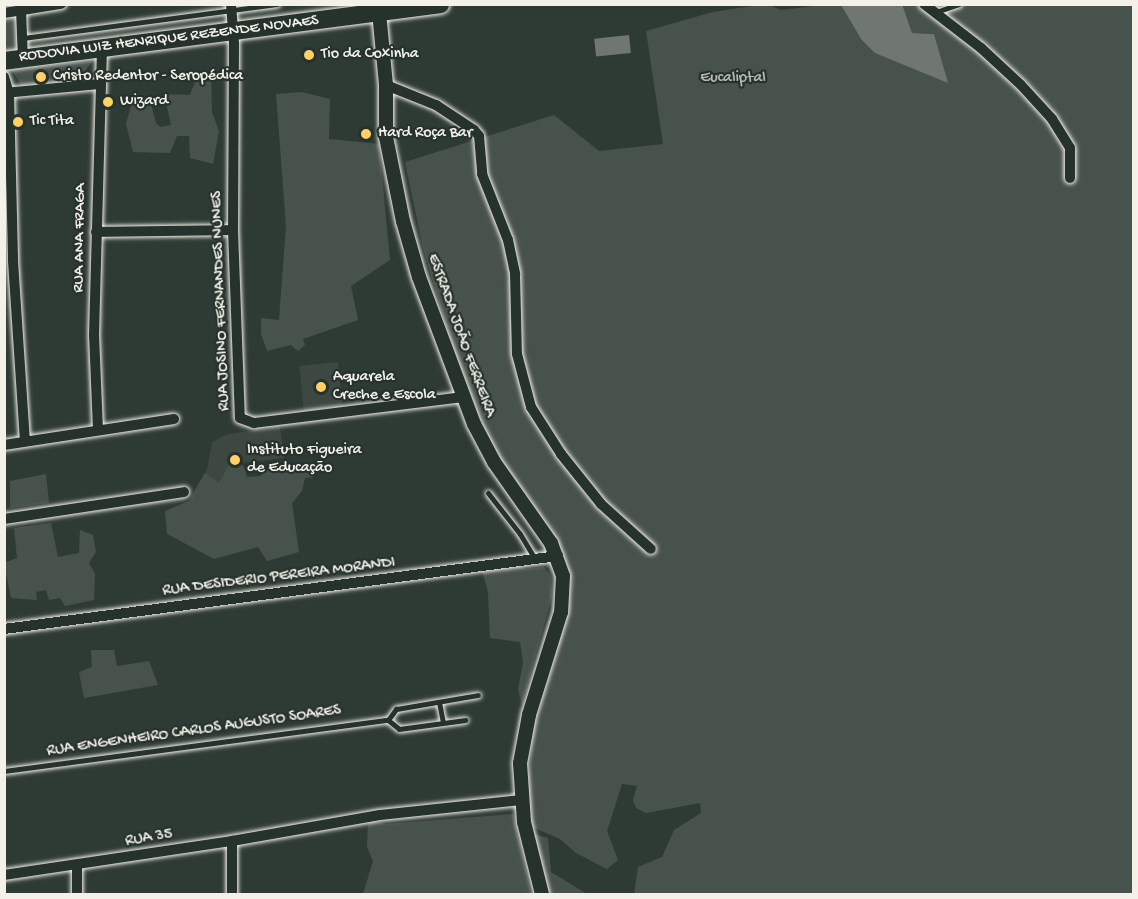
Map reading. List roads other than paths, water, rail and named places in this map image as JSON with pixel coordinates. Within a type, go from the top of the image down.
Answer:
[{"type":"highway","name":"RODOVIA LUIZ HENRIQUE REZENDE NOVAES","points":[[4,62],[234,31],[379,8],[440,4]]},
{"type":"street","points":[[4,13],[61,4]]},
{"type":"street","points":[[924,4],[981,48],[1021,85],[1052,119],[1070,148],[1070,178]]},
{"type":"street","name":"RUA JOSINO FERNANDES NUNES","points":[[232,7],[234,31],[233,230],[238,412],[243,421],[254,423],[462,397]]},
{"type":"street","name":"ESTRADA JOÃO FERREIRA","points":[[379,8],[386,84],[386,137],[403,220],[419,277],[462,397],[494,462],[558,556],[563,576],[562,604],[525,734],[520,763],[521,800],[542,894]]},
{"type":"street","points":[[21,10],[23,59]]},
{"type":"street","name":"RUA ANA FRAGA","points":[[98,430],[94,335],[102,48]]},
{"type":"street","points":[[4,77],[7,93],[9,262],[25,441]]},
{"type":"street","points":[[7,93],[100,84]]},
{"type":"street","points":[[386,84],[436,105],[474,130],[479,136],[482,174],[508,240],[515,273],[517,354],[531,407],[561,454],[602,504],[651,549]]},
{"type":"street","points":[[96,232],[233,230]]},
{"type":"street","points":[[4,445],[174,419]]},
{"type":"street","points":[[4,519],[184,492]]},
{"type":"street","name":"RUA DESIDERIO PEREIRA MORANDI","points":[[4,629],[558,556]]},
{"type":"street","name":"RUA 35","points":[[4,875],[77,866],[380,815],[521,800]]},
{"type":"street","points":[[231,894],[232,841]]},
{"type":"street","points":[[77,866],[77,894]]},
{"type":"lane","points":[[22,38],[232,7],[277,4]]},
{"type":"lane","points":[[934,12],[947,11],[960,4]]},
{"type":"lane","points":[[488,493],[520,534],[535,559]]},
{"type":"lane","name":"RUA ENGENHEIRO CARLOS AUGUSTO SOARES","points":[[4,771],[388,720],[396,709],[478,695]]},
{"type":"lane","points":[[440,702],[443,723]]},
{"type":"lane","name":"RUA ENGENHEIRO CARLOS AUGUSTO SOARES","points":[[388,720],[399,729],[465,720]]},
{"type":"place","name":"Tio da Coxinha","points":[[309,55]]},
{"type":"place","name":"Cristo Redentor - Seropédica","points":[[41,77]]},
{"type":"place","name":"Wizard","points":[[108,102]]},
{"type":"place","name":"Tic Tita","points":[[18,122]]},
{"type":"place","name":"Hard Roça Bar","points":[[366,134]]},
{"type":"place","name":"Aquarela Creche e Escola","points":[[321,387]]},
{"type":"place","name":"Instituto Figueira de Educação","points":[[235,460]]},
{"type":"park label","name":"Eucaliptal","points":[[733,79]]}]
